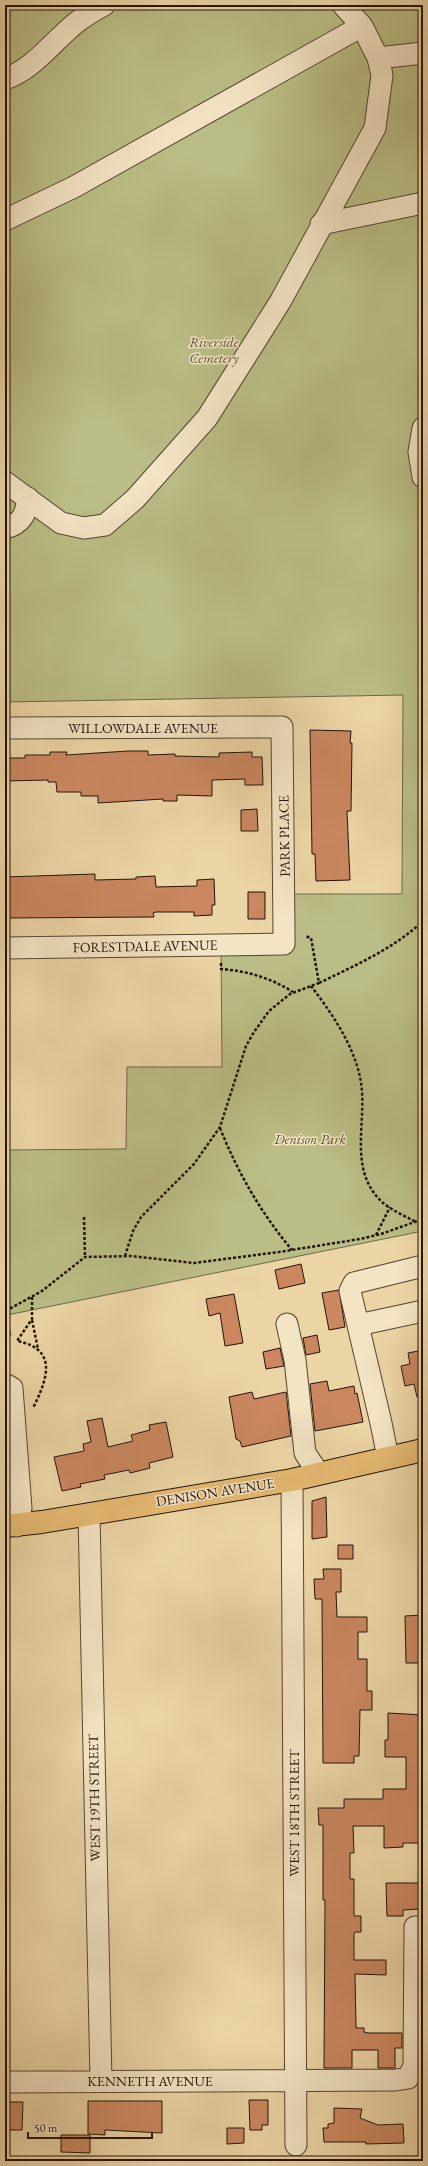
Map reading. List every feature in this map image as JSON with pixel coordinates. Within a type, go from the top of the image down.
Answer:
[{"type":"main road","name":"DENISON AVENUE","points":[[11,1526],[292,1480],[423,1450]]},
{"type":"street","points":[[5,80],[14,76],[48,49],[78,22],[104,5]]},
{"type":"street","points":[[5,482],[61,523],[84,528],[105,526],[135,499],[207,418],[280,302],[321,224],[375,128],[382,75],[378,58],[362,26],[343,5]]},
{"type":"street","points":[[5,220],[74,187],[362,26]]},
{"type":"street","points":[[378,58],[423,53]]},
{"type":"street","points":[[321,224],[423,203]]},
{"type":"street","points":[[423,428],[419,452],[423,477]]},
{"type":"street","points":[[5,528],[14,526],[24,517],[28,498]]},
{"type":"street","name":"WILLOWDALE AVENUE","points":[[5,728],[282,727]]},
{"type":"street","name":"PARK PLACE","points":[[282,727],[284,944]]},
{"type":"street","name":"FORESTDALE AVENUE","points":[[5,948],[284,944]]},
{"type":"street","points":[[388,1458],[350,1291],[354,1283],[423,1266]]},
{"type":"street","points":[[358,1325],[423,1311]]},
{"type":"street","points":[[287,1324],[295,1360],[305,1453],[319,1474]]},
{"type":"street","points":[[8,1386],[21,1508],[11,1526]]},
{"type":"street","name":"WEST 18TH STREET","points":[[292,1480],[296,2145]]},
{"type":"street","name":"WEST 19TH STREET","points":[[88,1514],[101,2081]]},
{"type":"street","name":"KENNETH AVENUE","points":[[5,2082],[396,2080],[408,2078],[414,2066],[415,1928],[423,1927]]},
{"type":"path","points":[[125,1256],[133,1231],[140,1217],[194,1164],[220,1127],[250,1039],[269,1011],[294,992],[319,983],[377,955],[408,935],[423,921]]},
{"type":"path","points":[[305,936],[311,938],[319,983]]},
{"type":"path","points":[[221,963],[221,969],[237,970],[254,975],[278,983],[294,992]]},
{"type":"path","points":[[311,986],[334,1019],[353,1056],[360,1076],[362,1091],[361,1158],[364,1179],[382,1202],[416,1222]]},
{"type":"path","points":[[220,1127],[232,1156],[268,1220],[292,1250]]},
{"type":"path","points":[[376,1235],[390,1207]]},
{"type":"path","points":[[84,1217],[85,1257]]},
{"type":"path","points":[[5,1309],[42,1291],[85,1257],[125,1256],[194,1263],[292,1250],[376,1235],[423,1219]]},
{"type":"path","points":[[31,1414],[44,1386],[47,1371],[43,1357],[38,1349],[32,1319],[32,1297]]},
{"type":"path","points":[[32,1319],[17,1341],[29,1344],[38,1349]]},
{"type":"green space","name":"Riverside Cemetery","points":[[5,5],[423,5],[423,1231],[7,1315],[11,1336],[5,1337],[5,1150],[126,1149],[127,1067],[222,1067],[221,945],[284,944],[284,894],[402,894],[403,695],[5,702]]},
{"type":"green space","points":[[423,2156],[423,2161],[256,2161],[256,2157]]},
{"type":"building","points":[[310,730],[351,731],[351,811],[347,811],[350,880],[316,881],[315,854],[312,854]]},
{"type":"building","points":[[148,751],[148,755],[175,754],[175,756],[219,757],[219,753],[252,752],[252,757],[262,757],[263,785],[245,785],[245,779],[212,780],[212,796],[177,795],[177,801],[163,801],[163,799],[98,803],[98,796],[81,796],[81,792],[57,792],[56,782],[48,782],[48,780],[5,781],[5,758],[25,758],[25,755],[50,755],[50,752],[67,752],[66,755]]},
{"type":"building","points":[[257,809],[258,831],[241,831],[241,810]]},
{"type":"building","points":[[95,874],[95,880],[136,879],[136,877],[155,876],[156,887],[197,886],[197,880],[214,879],[215,905],[212,905],[212,915],[194,916],[194,912],[156,912],[153,913],[154,917],[5,918],[5,877]]},
{"type":"building","points":[[248,892],[265,892],[265,919],[248,919]]},
{"type":"building","points":[[301,1264],[305,1283],[279,1289],[275,1270]]},
{"type":"building","points":[[339,1290],[345,1327],[329,1330],[322,1293]]},
{"type":"building","points":[[234,1294],[243,1343],[225,1346],[220,1313],[209,1316],[206,1299]]},
{"type":"building","points":[[317,1335],[320,1352],[306,1355],[303,1338]]},
{"type":"building","points":[[280,1348],[284,1366],[266,1369],[263,1352]]},
{"type":"building","points":[[423,1350],[423,1396],[417,1397],[414,1384],[405,1386],[401,1366],[410,1364],[408,1353]]},
{"type":"building","points":[[327,1381],[329,1391],[354,1386],[355,1394],[357,1393],[363,1422],[315,1431],[310,1384]]},
{"type":"building","points":[[252,1392],[254,1399],[286,1392],[291,1436],[242,1447],[240,1441],[236,1439],[229,1397]]},
{"type":"building","points":[[102,1418],[108,1447],[133,1441],[131,1435],[150,1430],[149,1425],[166,1422],[173,1457],[149,1463],[150,1468],[130,1473],[129,1470],[104,1475],[105,1479],[80,1484],[81,1487],[62,1491],[54,1457],[84,1451],[83,1444],[91,1442],[87,1421]]},
{"type":"building","points":[[326,1497],[327,1537],[312,1539],[312,1501]]},
{"type":"building","points":[[338,1545],[353,1545],[353,1559],[338,1559]]},
{"type":"building","points":[[323,1569],[341,1569],[341,1592],[336,1592],[337,1617],[367,1617],[367,1632],[358,1632],[358,1659],[367,1659],[367,1691],[372,1691],[372,1710],[360,1710],[359,1756],[354,1756],[354,1763],[323,1763],[322,1599],[315,1599],[314,1579],[324,1579]]},
{"type":"building","points":[[423,1615],[421,1663],[406,1663],[405,1616]]},
{"type":"building","points":[[388,1713],[423,1715],[423,1783],[421,1783],[420,1828],[423,1828],[423,1843],[403,1843],[403,1847],[384,1848],[384,1826],[353,1826],[354,1853],[350,1853],[350,1879],[354,1879],[354,1916],[361,1916],[361,1932],[355,1932],[354,1934],[354,1960],[386,1960],[386,1975],[355,1974],[356,2028],[364,2028],[364,2032],[368,2033],[402,2033],[402,2048],[395,2048],[395,2068],[378,2068],[378,2050],[352,2050],[352,2068],[324,2068],[325,1900],[323,1900],[323,1825],[319,1825],[318,1808],[344,1808],[344,1799],[383,1799],[383,1789],[406,1789],[406,1757],[385,1757],[385,1740],[388,1740]]},
{"type":"building","points":[[386,1883],[419,1883],[419,1909],[403,1910],[403,1916],[387,1916]]},
{"type":"building","points":[[249,2100],[268,2100],[268,2125],[262,2125],[262,2130],[250,2130]]},
{"type":"building","points":[[88,2101],[162,2101],[162,2133],[105,2130],[105,2135],[88,2134]]},
{"type":"building","points":[[5,2102],[23,2102],[22,2130],[5,2130]]},
{"type":"building","points":[[334,2108],[362,2109],[360,2118],[378,2125],[403,2124],[404,2143],[366,2144],[366,2142],[324,2142],[323,2128],[328,2128],[328,2124],[334,2123]]},
{"type":"building","points":[[227,2128],[244,2128],[244,2143],[227,2144]]},
{"type":"building","points":[[61,2135],[90,2135],[90,2153],[61,2152]]},
{"type":"park label","name":"Denison Park","points":[[310,1139]]}]
